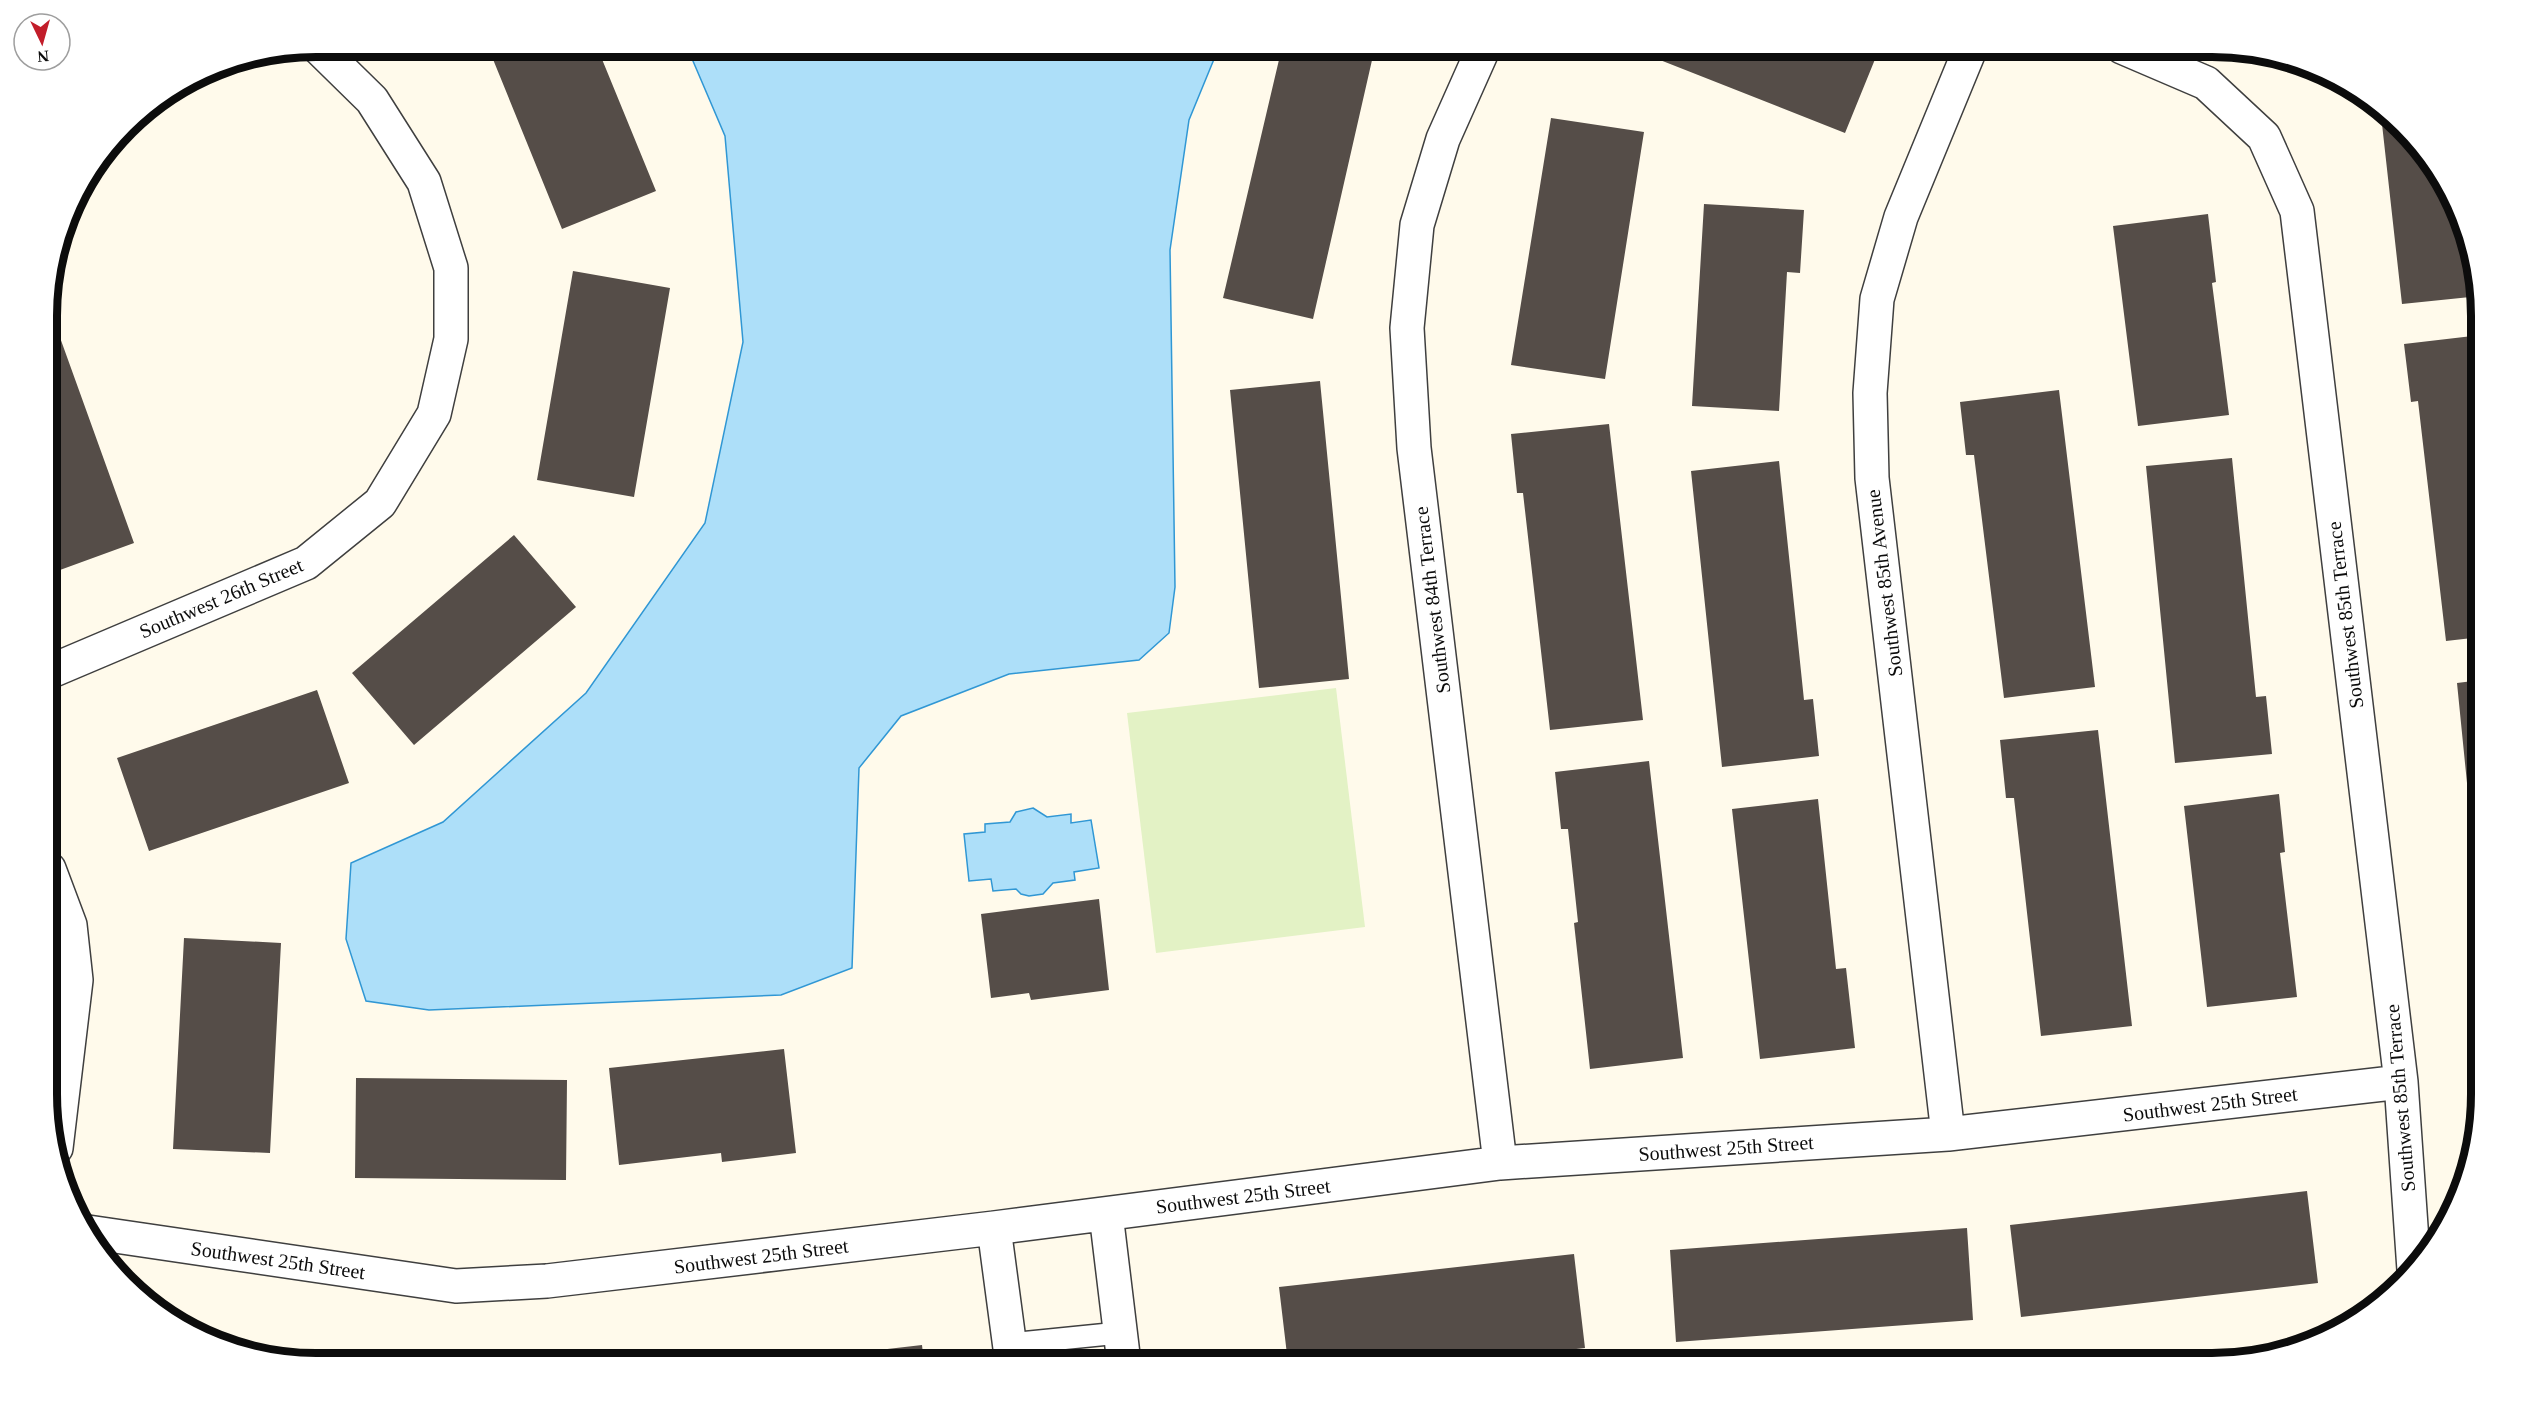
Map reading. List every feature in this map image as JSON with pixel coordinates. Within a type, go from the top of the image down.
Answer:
[{"type":"street","name":"Southwest 26th Street","points":[[57,669],[306,563],[380,503],[434,414],[452,339],[451,268],[424,182],[372,100],[329,57]]},
{"type":"street","name":"Southwest 84th Terrace","points":[[1479,57],[1443,139],[1417,225],[1407,328],[1414,448],[1500,1163]]},
{"type":"street","name":"Southwest 85th Avenue","points":[[1948,1134],[1872,478],[1870,393],[1877,299],[1901,217],[1966,57]]},
{"type":"street","name":"Southwest 85th Terrace","points":[[2147,57],[2206,83],[2264,137],[2297,211],[2401,1082],[2413,1257]]},
{"type":"street","points":[[57,890],[70,925],[76,980],[59,1125]]},
{"type":"street","name":"Southwest 25th Street","points":[[98,1234],[456,1286],[547,1281],[994,1228],[1500,1163],[1948,1134],[2401,1082]]},
{"type":"street","points":[[1106,1214],[1121,1348]]},
{"type":"street","points":[[994,1228],[1011,1353]]},
{"type":"lane","points":[[1029,1353],[1121,1348]]},
{"type":"green space","points":[[1336,688],[1365,927],[1156,953],[1127,713]]},
{"type":"water","points":[[691,57],[1215,57],[1189,120],[1170,250],[1175,587],[1169,633],[1139,660],[1009,674],[901,716],[859,768],[852,968],[781,995],[429,1010],[366,1001],[346,939],[351,863],[443,822],[586,693],[705,523],[743,342],[725,136]]},
{"type":"water","points":[[1033,808],[1047,817],[1071,814],[1071,823],[1091,820],[1099,868],[1074,872],[1075,880],[1053,883],[1043,894],[1029,896],[1021,894],[1016,889],[993,891],[991,879],[969,881],[964,834],[985,832],[985,824],[1010,822],[1016,812]]},
{"type":"building","points":[[492,57],[601,57],[656,191],[562,229]]},
{"type":"building","points":[[1280,57],[1373,57],[1313,319],[1223,298]]},
{"type":"building","points":[[1652,57],[1876,57],[1845,133]]},
{"type":"building","points":[[1551,118],[1644,132],[1605,379],[1511,365]]},
{"type":"building","points":[[2382,120],[2407,145],[2436,187],[2457,233],[2469,282],[2470,297],[2402,304]]},
{"type":"building","points":[[1704,204],[1804,210],[1800,273],[1787,272],[1779,411],[1692,406]]},
{"type":"building","points":[[2208,214],[2216,282],[2212,283],[2229,415],[2138,426],[2113,226]]},
{"type":"building","points":[[573,271],[670,288],[634,497],[537,480]]},
{"type":"building","points":[[57,329],[134,543],[57,571]]},
{"type":"building","points":[[2471,336],[2471,638],[2446,641],[2418,401],[2411,402],[2404,344]]},
{"type":"building","points":[[1320,381],[1349,679],[1259,688],[1230,390]]},
{"type":"building","points":[[2059,390],[2095,687],[2004,698],[1974,455],[1966,455],[1960,402]]},
{"type":"building","points":[[1609,424],[1643,720],[1550,730],[1523,493],[1517,493],[1511,434]]},
{"type":"building","points":[[2232,458],[2256,697],[2266,696],[2272,754],[2175,763],[2146,466]]},
{"type":"building","points":[[1779,461],[1804,700],[1813,699],[1819,756],[1722,767],[1691,471]]},
{"type":"building","points":[[514,535],[576,607],[414,745],[352,673]]},
{"type":"building","points":[[2471,681],[2471,823],[2457,683]]},
{"type":"building","points":[[317,690],[349,783],[149,851],[117,758]]},
{"type":"building","points":[[2098,730],[2132,1026],[2041,1036],[2014,798],[2006,798],[2000,740]]},
{"type":"building","points":[[1649,761],[1683,1058],[1590,1069],[1574,923],[1578,922],[1568,829],[1561,829],[1555,772]]},
{"type":"building","points":[[2279,794],[2285,852],[2280,853],[2297,997],[2207,1007],[2184,806]]},
{"type":"building","points":[[1818,799],[1836,969],[1846,968],[1855,1048],[1760,1059],[1732,809]]},
{"type":"building","points":[[2467,853],[2471,853],[2471,898]]},
{"type":"building","points":[[1099,899],[1109,990],[1031,1000],[1029,993],[991,998],[981,914]]},
{"type":"building","points":[[184,938],[281,943],[270,1153],[173,1149]]},
{"type":"building","points":[[784,1049],[796,1153],[722,1162],[721,1153],[619,1165],[609,1068]]},
{"type":"building","points":[[356,1078],[567,1080],[566,1180],[355,1178]]},
{"type":"building","points":[[2307,1191],[2318,1283],[2021,1317],[2010,1225]]},
{"type":"building","points":[[1967,1228],[1973,1320],[1676,1342],[1670,1250]]},
{"type":"building","points":[[1574,1254],[1585,1348],[1542,1353],[1287,1353],[1279,1287]]},
{"type":"building","points":[[922,1345],[923,1353],[853,1353]]}]
